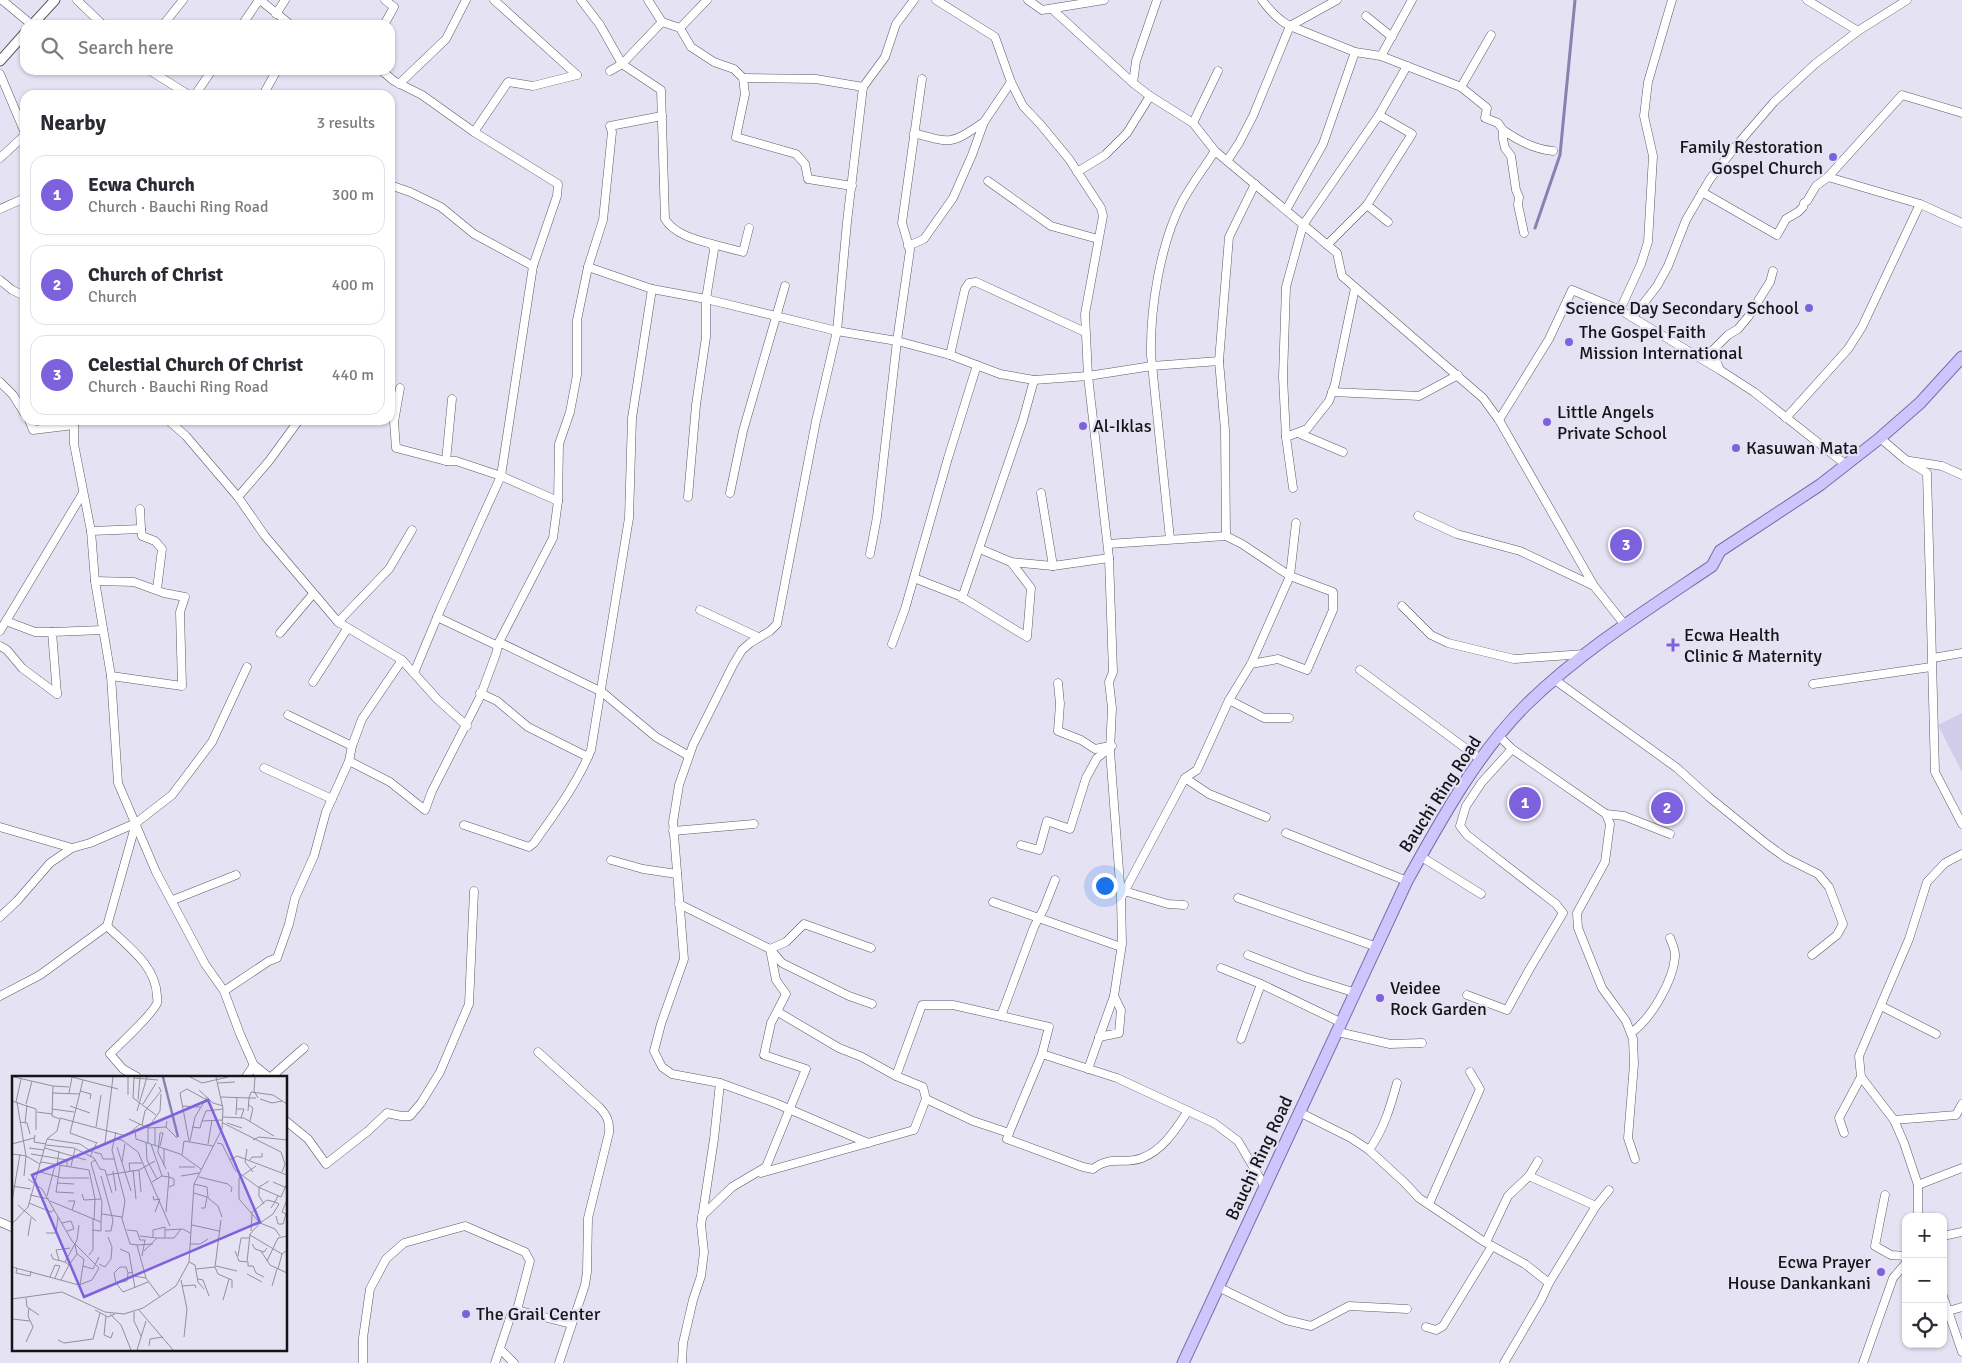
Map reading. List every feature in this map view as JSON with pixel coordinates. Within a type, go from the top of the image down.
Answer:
[{"type":"main road","name":"Bauchi Ring Road","points":[[1183,1363],[1407,881],[1420,856],[1480,759],[1525,706],[1585,654],[1625,624],[1712,566],[1720,551],[1820,485],[1880,438],[1920,403],[1962,357]]},
{"type":"street","points":[[2,0],[26,20]]},
{"type":"street","points":[[37,20],[55,0]]},
{"type":"street","points":[[77,0],[98,20]]},
{"type":"street","points":[[167,20],[183,0]]},
{"type":"street","points":[[246,20],[260,0],[284,20]]},
{"type":"street","points":[[276,14],[285,0]]},
{"type":"street","points":[[385,0],[394,7],[387,20]]},
{"type":"street","points":[[399,84],[446,38],[466,0]]},
{"type":"street","points":[[474,132],[508,82],[534,86],[577,74],[494,0]]},
{"type":"street","points":[[581,0],[600,25],[622,64],[661,90],[665,219],[668,224],[694,240],[743,252],[749,228]]},
{"type":"street","points":[[648,0],[662,22],[680,28],[691,48],[714,62],[734,69],[743,78],[745,94],[736,137],[796,154],[805,164],[808,179],[852,186]]},
{"type":"street","points":[[680,28],[707,0]]},
{"type":"street","points":[[868,1143],[790,1109],[720,1083],[672,1074],[662,1067],[654,1051],[661,1024],[684,959],[673,831],[679,785],[689,756],[732,665],[742,650],[758,637],[770,632],[777,624],[816,421],[838,331],[863,87],[885,57],[896,24],[914,0]]},
{"type":"street","points":[[936,0],[995,37],[1011,82],[1023,106],[1041,125],[1102,208],[1085,314],[1085,332],[1088,376],[1109,558],[1113,672],[1109,682],[1112,708],[1112,746],[1110,751],[1123,894],[1121,947],[1114,996],[1088,1069]]},
{"type":"street","points":[[1028,0],[1042,10],[1104,0]]},
{"type":"street","points":[[1133,82],[1136,61],[1157,0]]},
{"type":"street","points":[[1262,0],[1269,10],[1282,22],[1290,26],[1355,52],[1381,56],[1461,87],[1487,108],[1485,118],[1498,123],[1503,130],[1518,140],[1542,150],[1553,151]]},
{"type":"street","points":[[1227,161],[1253,116],[1290,26],[1336,0]]},
{"type":"street","points":[[1381,56],[1412,0]]},
{"type":"street","points":[[1620,310],[1642,264],[1648,242],[1653,156],[1644,116],[1648,82],[1672,0]]},
{"type":"street","points":[[1807,0],[1858,31]]},
{"type":"street","points":[[1633,317],[1657,286],[1668,266],[1686,220],[1702,192],[1726,159],[1774,102],[1815,64],[1858,31],[1907,0]]},
{"type":"street","points":[[1052,9],[1150,96],[1193,123],[1215,151],[1336,253],[1342,276],[1484,398],[1499,420],[1594,586],[1625,624]]},
{"type":"street","points":[[1366,16],[1392,37]]},
{"type":"street","points":[[610,71],[622,64],[662,22]]},
{"type":"street","points":[[1461,87],[1491,35]]},
{"type":"street","points":[[0,61],[20,39]]},
{"type":"street","points":[[1286,210],[1323,144],[1355,52]]},
{"type":"street","points":[[1293,488],[1286,437],[1283,377],[1286,287],[1303,225],[1379,115],[1407,66]]},
{"type":"street","points":[[1193,123],[1218,71]]},
{"type":"street","points":[[0,74],[20,122]]},
{"type":"street","points":[[156,75],[181,90]]},
{"type":"street","points":[[198,90],[209,75]]},
{"type":"street","points":[[265,90],[275,75]]},
{"type":"street","points":[[387,75],[399,84],[422,95],[474,132],[558,184],[557,196],[533,266],[501,476],[437,617],[414,673]]},
{"type":"street","points":[[743,78],[816,79],[863,87]]},
{"type":"street","points":[[870,554],[877,517],[897,341],[910,250],[902,223],[922,79]]},
{"type":"street","points":[[908,246],[924,239],[954,198],[984,122],[1011,82]]},
{"type":"street","points":[[1702,192],[1777,235],[1786,219],[1798,212],[1816,186],[1828,177],[1902,95],[1962,113]]},
{"type":"street","points":[[1077,172],[1105,155],[1127,133],[1150,96]]},
{"type":"street","points":[[1327,245],[1366,205],[1412,134],[1379,115]]},
{"type":"street","points":[[349,761],[390,782],[425,810],[432,791],[467,726],[486,681],[498,644],[553,538],[558,501],[559,444],[570,412],[577,375],[577,320],[588,267],[603,220],[612,132],[610,126],[662,116]]},
{"type":"street","points":[[914,133],[944,141],[958,139],[984,122]]},
{"type":"street","points":[[1503,130],[1505,148],[1511,156],[1524,233]]},
{"type":"street","points":[[0,158],[20,139]]},
{"type":"street","points":[[1170,539],[1152,366],[1150,326],[1165,244],[1182,203],[1215,151]]},
{"type":"street","points":[[1828,177],[1920,204],[1962,223]]},
{"type":"street","points":[[988,181],[1051,226],[1098,239]]},
{"type":"street","points":[[1226,536],[1225,430],[1219,361],[1229,237],[1254,184]]},
{"type":"street","points":[[395,187],[441,207],[474,234],[533,266]]},
{"type":"street","points":[[0,209],[20,200]]},
{"type":"street","points":[[1786,418],[1848,349],[1862,328],[1920,204]]},
{"type":"street","points":[[1366,205],[1388,222]]},
{"type":"street","points":[[688,497],[696,405],[706,337],[706,299],[714,250],[712,244]]},
{"type":"street","points":[[588,267],[652,289],[706,299],[838,331],[897,341],[950,355],[1000,374],[1034,380],[1088,376],[1152,366],[1219,361]]},
{"type":"street","points":[[1720,370],[1712,351],[1728,335],[1738,329],[1748,317],[1770,282],[1773,271]]},
{"type":"street","points":[[0,280],[20,294]]},
{"type":"street","points":[[950,355],[968,283],[976,282],[1085,332]]},
{"type":"street","points":[[730,494],[743,430],[785,286]]},
{"type":"street","points":[[1286,437],[1307,429],[1329,401],[1355,288]]},
{"type":"street","points":[[464,825],[529,847],[534,843],[567,796],[588,757],[602,692],[629,518],[632,418],[652,289]]},
{"type":"street","points":[[1499,420],[1549,339],[1572,290],[1633,317],[1720,370],[1754,392],[1845,464]]},
{"type":"street","points":[[892,644],[899,629],[977,365]]},
{"type":"street","points":[[1332,392],[1420,396],[1458,375]]},
{"type":"street","points":[[962,598],[1023,420],[1034,380]]},
{"type":"street","points":[[0,382],[13,395],[20,406]]},
{"type":"street","points":[[395,416],[400,388]]},
{"type":"street","points":[[446,461],[452,399]]},
{"type":"street","points":[[31,425],[33,430],[59,425]]},
{"type":"street","points":[[74,425],[74,444],[91,531],[95,581],[111,676],[118,783],[156,872],[173,900],[196,948],[224,991],[259,1076]]},
{"type":"street","points":[[174,425],[186,436],[238,496],[265,536],[338,622],[402,660],[437,699],[467,726]]},
{"type":"street","points":[[238,496],[269,461],[295,425]]},
{"type":"street","points":[[394,425],[396,448],[446,461],[456,461],[501,476],[558,501]]},
{"type":"street","points":[[1298,433],[1343,452]]},
{"type":"street","points":[[1880,438],[1906,460],[1927,473],[1935,772],[1962,824]]},
{"type":"street","points":[[1906,460],[1942,466],[1962,476]]},
{"type":"street","points":[[0,631],[83,493]]},
{"type":"street","points":[[1040,493],[1053,566]]},
{"type":"street","points":[[140,509],[142,536],[154,541],[162,550],[157,590]]},
{"type":"street","points":[[1418,516],[1457,534],[1520,551],[1594,586]]},
{"type":"street","points":[[1123,894],[1184,778],[1197,770],[1229,700],[1252,664],[1290,576],[1296,523]]},
{"type":"street","points":[[91,531],[141,529]]},
{"type":"street","points":[[338,622],[388,569],[412,530]]},
{"type":"street","points":[[1108,544],[1226,536],[1242,544],[1290,576],[1333,592],[1332,610],[1323,635],[1306,670],[1278,659],[1252,664]]},
{"type":"street","points":[[980,549],[1011,562],[1053,566],[1109,558]]},
{"type":"street","points":[[914,578],[962,598],[1028,637],[1031,588],[1011,562]]},
{"type":"street","points":[[95,581],[134,582],[185,597],[180,612],[182,686],[111,676]]},
{"type":"street","points":[[280,633],[313,594]]},
{"type":"street","points":[[1402,606],[1431,635],[1448,643],[1514,659],[1585,654]]},
{"type":"street","points":[[700,610],[758,637]]},
{"type":"street","points":[[437,617],[602,692],[656,737],[689,756]]},
{"type":"street","points":[[6,621],[35,632],[103,630]]},
{"type":"street","points":[[313,682],[347,629]]},
{"type":"street","points":[[0,646],[7,650],[22,668],[57,694],[52,632]]},
{"type":"street","points":[[1932,658],[1962,653]]},
{"type":"street","points":[[224,991],[269,961],[277,958],[289,924],[295,898],[314,856],[326,812],[349,761],[352,746],[362,719],[402,660]]},
{"type":"street","points":[[0,917],[17,901],[50,863],[72,848],[90,843],[136,823],[172,795],[212,742],[247,667]]},
{"type":"street","points":[[1813,684],[1931,667]]},
{"type":"street","points":[[1360,670],[1480,759]]},
{"type":"street","points":[[1555,680],[1677,768],[1768,845],[1786,858],[1818,874],[1829,887],[1842,924],[1837,936],[1812,955]]},
{"type":"street","points":[[1058,683],[1060,704],[1058,731],[1081,740],[1095,749],[1112,746]]},
{"type":"street","points":[[480,693],[497,701],[528,726],[588,757]]},
{"type":"street","points":[[1229,700],[1264,718],[1289,718]]},
{"type":"street","points":[[288,715],[352,746]]},
{"type":"street","points":[[1499,736],[1512,749],[1606,814],[1624,816],[1670,834]]},
{"type":"street","points":[[1022,845],[1039,850],[1047,821],[1070,829],[1086,778],[1097,758],[1112,746]]},
{"type":"street","points":[[1467,995],[1508,1010],[1563,913],[1556,904],[1467,835],[1460,826],[1466,806],[1482,782],[1512,749]]},
{"type":"street","points":[[264,768],[332,799]]},
{"type":"street","points":[[1184,778],[1209,794],[1266,817]]},
{"type":"street","points":[[1606,814],[1610,824],[1605,862],[1577,913],[1578,928],[1602,988],[1626,1021],[1631,1033],[1634,1064],[1628,1138],[1635,1158]]},
{"type":"street","points":[[0,996],[40,974],[107,926],[136,823]]},
{"type":"street","points":[[673,831],[754,824]]},
{"type":"street","points":[[0,827],[72,848]]},
{"type":"street","points":[[1286,833],[1407,881]]},
{"type":"street","points":[[1918,1213],[1918,1185],[1894,1120],[1861,1077],[1859,1056],[1910,939],[1927,882],[1945,863],[1962,854]]},
{"type":"street","points":[[1420,856],[1481,894]]},
{"type":"street","points":[[611,860],[677,874]]},
{"type":"street","points":[[173,900],[236,875]]},
{"type":"street","points":[[1001,1016],[1038,918],[1055,880]]},
{"type":"street","points":[[288,1123],[308,1139],[326,1164],[368,1131],[387,1113],[410,1116],[421,1103],[440,1072],[469,1004],[474,891]]},
{"type":"street","points":[[1123,894],[1168,904],[1184,905]]},
{"type":"street","points":[[1238,898],[1377,947]]},
{"type":"street","points":[[993,902],[1121,947]]},
{"type":"street","points":[[679,904],[770,949],[782,963],[849,996],[872,1004]]},
{"type":"street","points":[[770,949],[786,942],[804,924],[871,948]]},
{"type":"street","points":[[107,926],[145,963],[152,973],[157,987],[157,1003],[142,1022],[110,1054],[123,1069],[135,1076]]},
{"type":"street","points":[[1631,1033],[1642,1025],[1669,979],[1676,955],[1670,938]]},
{"type":"street","points":[[702,1216],[732,1187],[766,1167],[806,1069],[764,1055],[771,1023],[786,994],[776,980],[770,949]]},
{"type":"street","points":[[1248,955],[1305,977],[1356,993]]},
{"type":"street","points":[[1221,968],[1261,984],[1340,1027],[1390,1044],[1422,1043]]},
{"type":"street","points":[[1241,1039],[1261,984]]},
{"type":"street","points":[[1099,1037],[1119,1033],[1121,1010],[1114,996]]},
{"type":"street","points":[[896,1076],[922,1005],[953,1005],[1049,1027],[1042,1054],[1007,1139],[1093,1169],[1102,1162],[1141,1159],[1161,1146],[1177,1129],[1188,1112]]},
{"type":"street","points":[[1881,1006],[1936,1034]]},
{"type":"street","points":[[752,1176],[914,1130],[926,1099],[923,1087],[896,1076],[862,1057],[839,1048],[778,1012]]},
{"type":"street","points":[[271,1076],[304,1048]]},
{"type":"street","points":[[538,1052],[606,1114],[610,1125],[588,1218],[586,1279],[560,1363]]},
{"type":"street","points":[[1042,1054],[1117,1078],[1214,1123],[1238,1141],[1266,1187]]},
{"type":"street","points":[[247,1076],[254,1064]]},
{"type":"street","points":[[254,1064],[269,1076]]},
{"type":"street","points":[[119,1076],[123,1069]]},
{"type":"street","points":[[1429,1204],[1480,1089],[1470,1072]]},
{"type":"street","points":[[1844,1132],[1839,1118],[1861,1077]]},
{"type":"street","points":[[682,1363],[683,1342],[702,1276],[704,1252],[701,1225],[720,1083]]},
{"type":"street","points":[[1369,1150],[1386,1120],[1397,1083]]},
{"type":"street","points":[[926,1099],[972,1121],[1009,1133]]},
{"type":"street","points":[[1894,1120],[1956,1115],[1961,1108]]},
{"type":"street","points":[[1299,1112],[1351,1138],[1369,1150],[1419,1198],[1489,1244],[1525,1264],[1549,1283]]},
{"type":"street","points":[[1426,1327],[1436,1330],[1443,1326],[1489,1244],[1508,1196],[1529,1176],[1538,1161]]},
{"type":"street","points":[[1918,1185],[1962,1168]]},
{"type":"street","points":[[1529,1176],[1596,1206]]},
{"type":"street","points":[[1504,1363],[1549,1283],[1596,1206],[1610,1190]]},
{"type":"street","points":[[1885,1195],[1875,1246],[1891,1255],[1902,1256]]},
{"type":"street","points":[[0,1222],[12,1227]]},
{"type":"street","points":[[364,1363],[363,1338],[370,1289],[386,1259],[404,1243],[465,1226],[525,1252],[530,1261],[517,1310]]},
{"type":"street","points":[[1947,1235],[1962,1232]]},
{"type":"street","points":[[1863,1363],[1893,1278],[1902,1268]]},
{"type":"street","points":[[1218,1287],[1286,1320],[1311,1326],[1349,1306],[1407,1309]]},
{"type":"street","points":[[1945,1303],[1962,1352]]},
{"type":"street","points":[[1948,1311],[1962,1307]]},
{"type":"street","points":[[495,1363],[512,1312],[517,1310],[571,1324]]},
{"type":"street","points":[[500,1349],[514,1363]]},
{"type":"shaded area","points":[[1962,713],[1962,772],[1938,725]]},
{"type":"waterway","points":[[1535,228],[1560,155],[1575,0]]},
{"type":"place","name":"Family Restoration Gospel Church","points":[[1833,157]]},
{"type":"place","name":"Science Day Secondary School","points":[[1809,308]]},
{"type":"place","name":"The Gospel Faith Mission International","points":[[1569,342]]},
{"type":"place","name":"Little Angels Private School","points":[[1547,422]]},
{"type":"place","name":"Al-Iklas","points":[[1083,426]]},
{"type":"place","name":"Kasuwan Mata","points":[[1736,448]]},
{"type":"place","name":"Celestial Church Of Christ","points":[[1626,545]]},
{"type":"place","name":"Ecwa Health Clinic & Maternity","points":[[1673,645]]},
{"type":"place","name":"Ecwa Church","points":[[1525,803]]},
{"type":"place","name":"Church of Christ","points":[[1667,808]]},
{"type":"place","name":"Veidee Rock Garden","points":[[1380,998]]},
{"type":"place","name":"Ecwa Prayer House Dankankani","points":[[1881,1272]]},
{"type":"place","name":"The Grail Center","points":[[466,1314]]}]
